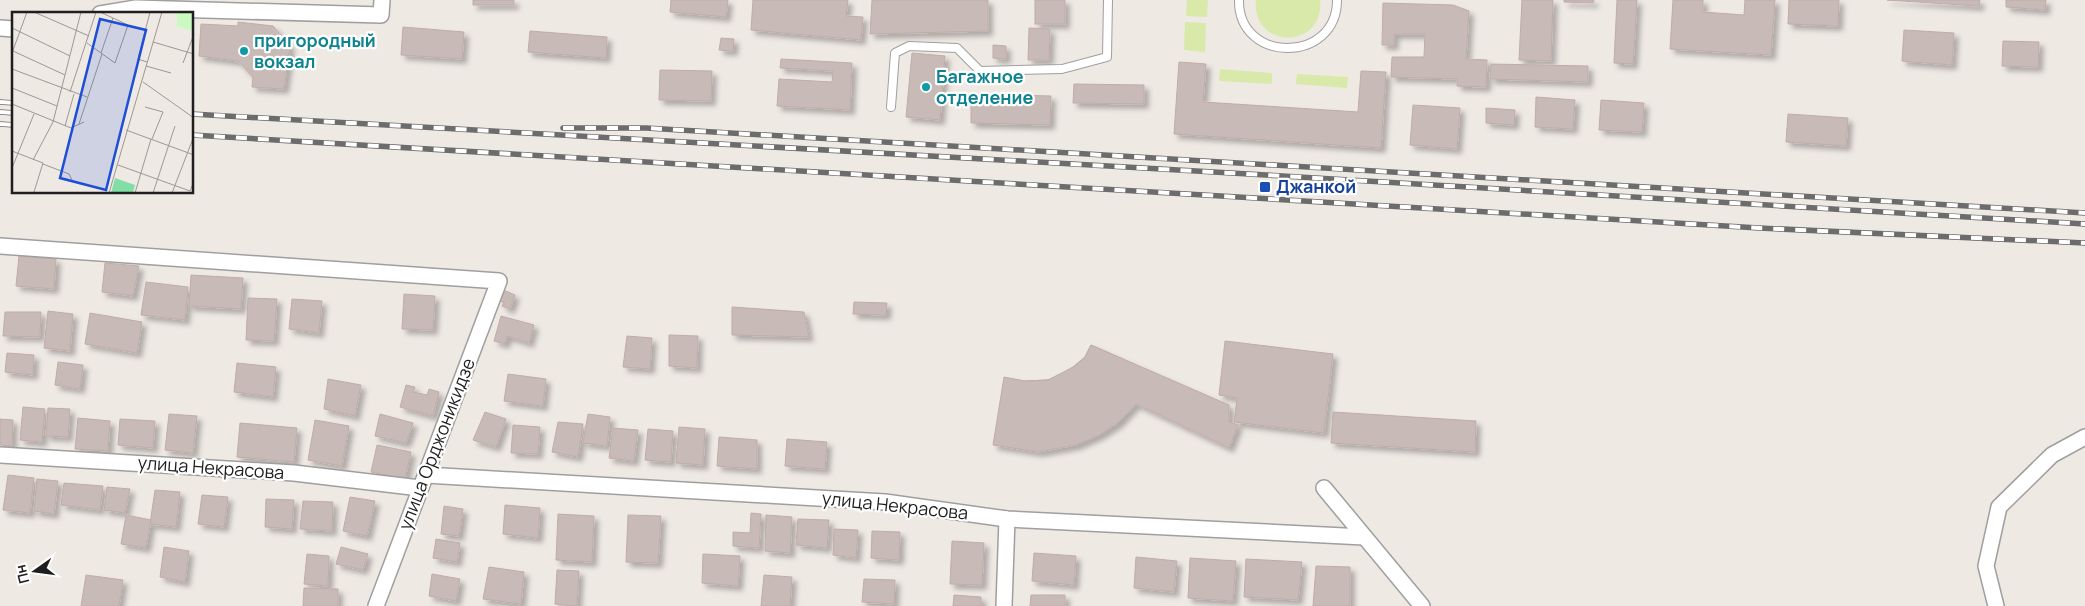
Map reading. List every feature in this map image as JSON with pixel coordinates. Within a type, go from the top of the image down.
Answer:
[{"type":"street","points":[[112,12],[136,8],[381,15],[382,0]]},
{"type":"street","name":"улица Орджоникидзе","points":[[0,246],[499,281],[376,606]]},
{"type":"street","points":[[1996,606],[1986,566],[1999,507],[2052,455],[2085,437]]},
{"type":"street","name":"улица Некрасова","points":[[0,455],[423,481],[885,502],[1007,519],[1364,537]]},
{"type":"street","points":[[1324,488],[1422,606]]},
{"type":"street","points":[[1004,606],[1007,519]]},
{"type":"lane","points":[[891,107],[895,53],[909,46],[957,48],[980,71],[1062,69],[1107,57],[1108,0]]},
{"type":"lane","points":[[1239,0],[1241,15],[1254,35],[1263,43],[1286,49],[1299,48],[1320,37],[1334,17],[1337,0]]},
{"type":"green space","points":[[1187,0],[1208,0],[1207,17],[1186,16]]},
{"type":"green space","points":[[1256,0],[1320,0],[1318,16],[1311,28],[1301,35],[1288,38],[1275,35],[1265,28],[1258,16]]},
{"type":"green space","points":[[1185,22],[1206,23],[1205,52],[1184,50]]},
{"type":"green space","points":[[1220,69],[1272,73],[1272,84],[1219,81]]},
{"type":"green space","points":[[1297,74],[1348,77],[1347,88],[1296,84]]},
{"type":"building","points":[[473,0],[514,0],[514,5],[473,5]]},
{"type":"building","points":[[671,0],[728,0],[726,17],[670,12]]},
{"type":"building","points":[[753,0],[848,0],[846,16],[863,17],[861,40],[751,30]]},
{"type":"building","points":[[872,0],[988,0],[988,31],[870,34]]},
{"type":"building","points":[[1035,0],[1065,0],[1065,24],[1035,24]]},
{"type":"building","points":[[1522,0],[1553,0],[1551,61],[1519,60]]},
{"type":"building","points":[[1564,0],[1594,0],[1593,3],[1564,2]]},
{"type":"building","points":[[1617,0],[1637,0],[1633,64],[1614,63]]},
{"type":"building","points":[[1673,0],[1703,0],[1703,12],[1744,15],[1745,0],[1775,0],[1771,55],[1670,49]]},
{"type":"building","points":[[1789,0],[1839,0],[1838,26],[1788,24]]},
{"type":"building","points":[[1887,0],[1980,0],[1979,6]]},
{"type":"building","points":[[2006,0],[2046,0],[2045,10],[2006,7]]},
{"type":"building","points":[[1383,3],[1453,5],[1469,11],[1466,59],[1487,60],[1486,87],[1457,86],[1457,79],[1391,77],[1392,57],[1424,57],[1425,34],[1394,34],[1394,45],[1382,45]]},
{"type":"building","name":"пригородный вокзал","points":[[238,22],[273,26],[290,46],[284,89],[252,87],[253,77],[238,61],[199,56],[201,24],[238,26]]},
{"type":"building","points":[[403,27],[464,32],[462,59],[401,55]]},
{"type":"building","points":[[1029,28],[1050,29],[1049,60],[1028,60]]},
{"type":"building","points":[[1904,30],[1954,33],[1952,65],[1902,61]]},
{"type":"building","points":[[530,31],[607,37],[606,58],[528,52]]},
{"type":"building","points":[[721,38],[734,39],[733,51],[719,50]]},
{"type":"building","points":[[2003,41],[2039,42],[2038,67],[2002,66]]},
{"type":"building","points":[[993,45],[1006,46],[1006,59],[993,58]]},
{"type":"building","name":"Багажное отделение","points":[[912,53],[945,56],[940,120],[906,117]]},
{"type":"building","points":[[781,59],[852,63],[850,110],[777,106],[779,79],[832,82],[833,71],[780,68]]},
{"type":"building","name":"Джанкой","points":[[1179,62],[1206,64],[1203,102],[1358,112],[1361,71],[1386,72],[1381,148],[1174,134]]},
{"type":"building","points":[[1491,64],[1588,66],[1588,82],[1490,79]]},
{"type":"building","points":[[660,70],[712,71],[711,101],[659,100]]},
{"type":"building","points":[[1074,84],[1144,85],[1144,104],[1073,103]]},
{"type":"building","points":[[971,94],[1051,96],[1050,125],[971,123]]},
{"type":"building","points":[[1536,97],[1575,100],[1573,129],[1535,127]]},
{"type":"building","points":[[1601,100],[1644,103],[1642,132],[1599,130]]},
{"type":"building","points":[[1413,105],[1460,108],[1457,149],[1410,145]]},
{"type":"building","points":[[1486,108],[1515,110],[1514,125],[1486,123]]},
{"type":"building","points":[[1788,114],[1848,118],[1846,146],[1786,142]]},
{"type":"building","points":[[19,256],[56,259],[54,289],[16,286]]},
{"type":"building","points":[[105,263],[139,266],[133,296],[102,292]]},
{"type":"building","points":[[191,275],[243,278],[241,309],[189,306]]},
{"type":"building","points":[[146,282],[188,287],[185,320],[141,315]]},
{"type":"building","points":[[503,290],[515,295],[510,309],[502,306],[504,302],[499,301]]},
{"type":"building","points":[[404,294],[435,296],[433,330],[402,329]]},
{"type":"building","points":[[248,298],[277,299],[274,341],[246,340]]},
{"type":"building","points":[[292,299],[322,301],[319,333],[289,329]]},
{"type":"building","points":[[854,302],[887,303],[886,315],[853,314]]},
{"type":"building","points":[[732,307],[804,312],[809,337],[732,335]]},
{"type":"building","points":[[48,311],[73,314],[70,351],[44,348]]},
{"type":"building","points":[[5,312],[41,312],[40,337],[3,336]]},
{"type":"building","points":[[90,313],[142,322],[137,353],[85,344]]},
{"type":"building","points":[[501,316],[534,325],[529,343],[507,336],[505,344],[494,341]]},
{"type":"building","points":[[669,335],[698,336],[697,368],[669,366]]},
{"type":"building","points":[[627,336],[652,338],[650,369],[623,367]]},
{"type":"building","points":[[1225,341],[1333,354],[1324,433],[1234,422],[1237,398],[1219,395]]},
{"type":"building","points":[[1091,345],[1136,365],[1118,394],[1082,421],[1030,432],[1015,430],[1025,381],[1048,380],[1068,371],[1085,357]]},
{"type":"building","points":[[1091,345],[1229,405],[1229,422],[1238,425],[1229,448],[1136,404],[1118,423],[1099,435],[1076,445],[1038,452],[993,445],[1004,377],[1025,381],[1048,380],[1075,366],[1085,357]]},
{"type":"building","points":[[7,353],[34,355],[33,375],[5,372]]},
{"type":"building","points":[[58,362],[83,365],[80,389],[55,385]]},
{"type":"building","points":[[237,363],[276,367],[273,397],[234,392]]},
{"type":"building","points":[[508,374],[546,379],[543,406],[504,401]]},
{"type":"building","points":[[328,379],[361,385],[355,416],[324,409]]},
{"type":"building","points":[[406,385],[415,387],[413,392],[427,395],[429,389],[439,392],[433,416],[400,407]]},
{"type":"building","points":[[23,407],[45,409],[42,442],[20,440]]},
{"type":"building","points":[[48,408],[70,409],[68,437],[46,436]]},
{"type":"building","points":[[485,412],[506,419],[496,447],[473,440]]},
{"type":"building","points":[[1333,412],[1476,421],[1475,452],[1331,443]]},
{"type":"building","points":[[169,414],[197,416],[193,453],[165,450]]},
{"type":"building","points":[[380,414],[413,423],[406,443],[375,436]]},
{"type":"building","points":[[588,414],[610,417],[607,446],[583,443]]},
{"type":"building","points":[[78,418],[110,421],[108,451],[75,449]]},
{"type":"building","points":[[0,419],[13,420],[12,446],[0,445]]},
{"type":"building","points":[[120,419],[155,421],[153,448],[118,445]]},
{"type":"building","points":[[315,420],[349,426],[342,466],[308,460]]},
{"type":"building","points":[[558,422],[583,424],[578,457],[552,452]]},
{"type":"building","points":[[240,423],[297,428],[294,462],[237,457]]},
{"type":"building","points":[[513,425],[540,427],[538,454],[511,453]]},
{"type":"building","points":[[679,427],[705,429],[703,465],[676,463]]},
{"type":"building","points":[[613,428],[638,430],[634,461],[609,458]]},
{"type":"building","points":[[648,429],[673,431],[671,462],[645,460]]},
{"type":"building","points":[[719,437],[757,440],[757,469],[717,466]]},
{"type":"building","points":[[787,439],[827,442],[825,469],[785,466]]},
{"type":"building","points":[[377,445],[411,452],[405,479],[371,472]]},
{"type":"building","points":[[8,475],[34,478],[30,513],[3,510]]},
{"type":"building","points":[[37,479],[58,481],[54,514],[34,511]]},
{"type":"building","points":[[64,483],[103,486],[100,510],[61,505]]},
{"type":"building","points":[[107,487],[130,489],[125,513],[104,510]]},
{"type":"building","points":[[155,490],[180,492],[176,527],[150,524]]},
{"type":"building","points":[[202,495],[228,497],[224,527],[198,524]]},
{"type":"building","points":[[350,497],[375,501],[367,536],[343,531]]},
{"type":"building","points":[[266,499],[294,500],[292,529],[265,527]]},
{"type":"building","points":[[303,501],[333,502],[332,531],[300,529]]},
{"type":"building","points":[[505,505],[540,508],[538,538],[503,534]]},
{"type":"building","points":[[444,506],[463,509],[459,536],[441,534]]},
{"type":"building","points":[[751,513],[761,514],[759,548],[733,546],[733,532],[750,533]]},
{"type":"building","points":[[558,514],[594,516],[592,562],[556,560]]},
{"type":"building","points":[[126,515],[151,520],[146,548],[121,544]]},
{"type":"building","points":[[628,515],[661,516],[658,563],[626,562]]},
{"type":"building","points":[[766,515],[792,517],[790,553],[765,551]]},
{"type":"building","points":[[798,519],[829,520],[827,548],[796,545]]},
{"type":"building","points":[[834,529],[858,530],[856,558],[833,555]]},
{"type":"building","points":[[872,531],[900,532],[899,560],[871,558]]},
{"type":"building","points":[[436,539],[460,543],[457,562],[433,558]]},
{"type":"building","points":[[952,541],[984,543],[982,585],[950,584]]},
{"type":"building","points":[[164,547],[189,551],[185,582],[160,577]]},
{"type":"building","points":[[341,547],[368,554],[363,570],[336,564]]},
{"type":"building","points":[[1034,553],[1076,556],[1074,585],[1032,581]]},
{"type":"building","points":[[307,554],[329,556],[328,586],[304,584]]},
{"type":"building","points":[[703,554],[740,556],[738,586],[702,583]]},
{"type":"building","points":[[1136,557],[1177,561],[1174,592],[1134,588]]},
{"type":"building","points":[[1190,558],[1236,561],[1233,601],[1188,598]]},
{"type":"building","points":[[1246,559],[1302,562],[1298,600],[1244,597]]},
{"type":"building","points":[[1316,566],[1350,567],[1350,606],[1313,606]]},
{"type":"building","points":[[489,567],[524,572],[521,604],[483,599]]},
{"type":"building","points":[[557,570],[579,571],[577,606],[555,604]]},
{"type":"building","points":[[432,574],[460,579],[456,601],[429,596]]},
{"type":"building","points":[[86,575],[123,580],[119,606],[81,606]]},
{"type":"building","points":[[764,575],[792,577],[790,606],[761,606]]},
{"type":"building","points":[[864,579],[895,580],[894,604],[862,602]]},
{"type":"building","points":[[304,588],[338,589],[338,606],[303,606]]},
{"type":"building","points":[[954,595],[981,597],[981,606],[953,606]]},
{"type":"building","points":[[1031,595],[1065,595],[1065,606],[1030,606]]},
{"type":"railway","points":[[0,102],[12,103]]},
{"type":"railway","points":[[0,112],[12,113]]},
{"type":"railway","points":[[194,114],[2085,224]]},
{"type":"railway","points":[[0,124],[12,125]]},
{"type":"railway","points":[[563,128],[646,128],[2085,213]]},
{"type":"railway","points":[[194,135],[1759,228],[2085,243]]},
{"type":"place","name":"пригородный вокзал","points":[[244,51]]},
{"type":"place","name":"Багажное отделение","points":[[926,87]]},
{"type":"place","name":"Джанкой","points":[[1265,187]]}]
